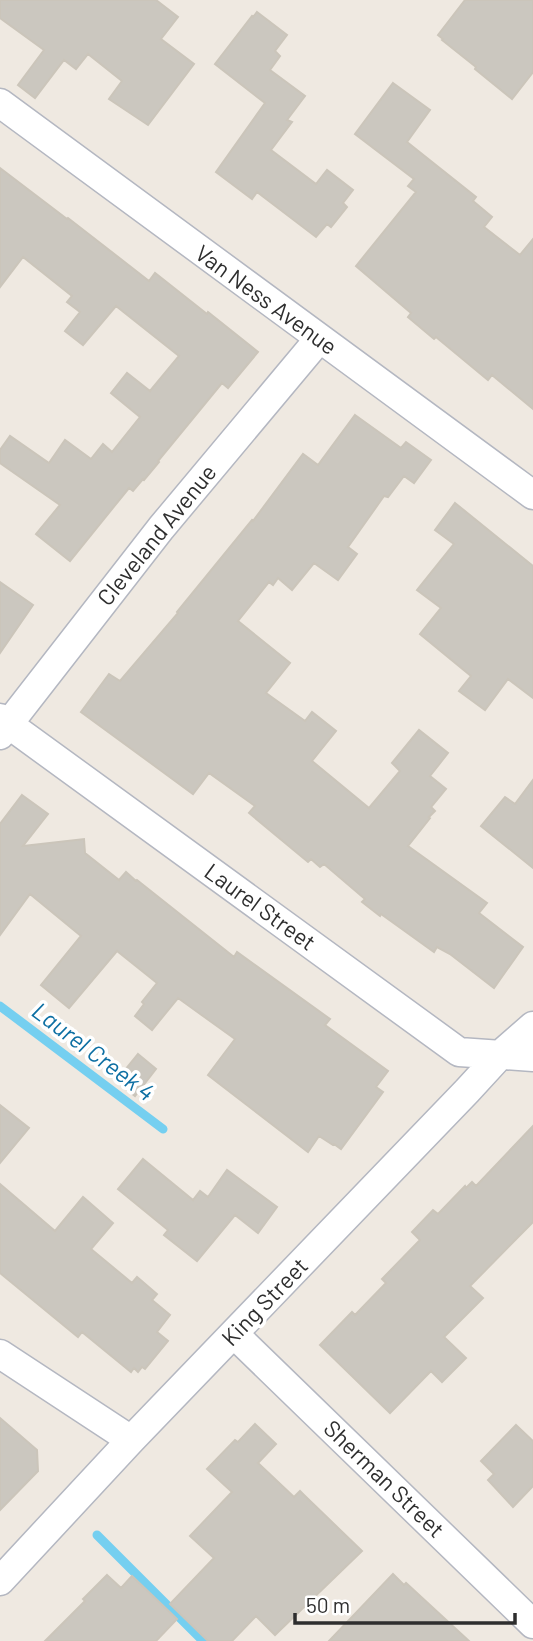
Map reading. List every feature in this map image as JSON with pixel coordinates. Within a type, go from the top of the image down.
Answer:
[{"type":"street","name":"Van Ness Avenue","points":[[0,103],[533,495]]},
{"type":"street","name":"Cleveland Avenue","points":[[3,726],[161,528],[319,339]]},
{"type":"street","name":"Laurel Street","points":[[3,726],[458,1052],[533,1057]]},
{"type":"street","name":"King Street","points":[[0,1581],[131,1440],[501,1054],[533,1026]]},
{"type":"street","name":"Sherman Street","points":[[234,1334],[533,1624]]},
{"type":"street","points":[[0,1354],[131,1440]]},
{"type":"building","points":[[0,0],[156,0],[178,17],[161,39],[194,64],[148,125],[109,99],[122,81],[88,54],[76,69],[64,60],[35,98],[18,85],[44,50],[0,18]]},
{"type":"building","points":[[465,0],[533,0],[533,72],[512,99],[438,35]]},
{"type":"building","points":[[257,12],[287,35],[275,51],[280,56],[270,70],[305,96],[287,120],[292,122],[271,150],[316,184],[327,170],[353,190],[343,203],[347,207],[331,227],[327,224],[316,237],[257,192],[252,199],[216,172],[265,103],[215,64]]},
{"type":"building","points":[[393,83],[430,110],[407,142],[476,197],[473,201],[492,217],[484,227],[520,255],[533,239],[533,409],[492,375],[488,380],[436,337],[434,339],[408,317],[411,313],[356,266],[416,192],[408,186],[414,179],[355,134]]},
{"type":"building","points":[[0,168],[149,281],[155,273],[258,352],[228,388],[222,383],[144,480],[133,491],[129,488],[70,561],[36,534],[60,505],[0,463],[0,450],[10,436],[49,463],[65,440],[91,459],[103,444],[112,452],[140,417],[111,393],[127,373],[150,391],[179,356],[116,306],[83,345],[65,331],[80,312],[67,302],[72,296],[23,257],[0,287]]},
{"type":"building","points":[[355,415],[401,448],[406,442],[431,460],[414,483],[404,476],[388,497],[384,496],[348,547],[357,554],[338,580],[314,563],[292,590],[278,578],[273,585],[269,582],[238,621],[290,663],[266,693],[305,721],[312,712],[336,731],[312,761],[369,808],[400,771],[392,763],[419,730],[448,753],[430,776],[446,789],[431,807],[435,811],[408,846],[487,903],[479,913],[523,947],[494,988],[450,954],[437,947],[434,952],[381,914],[380,916],[362,902],[365,899],[324,864],[320,867],[311,859],[308,862],[249,813],[255,806],[209,773],[193,794],[81,712],[109,674],[120,681],[253,521],[303,454],[318,465]]},
{"type":"building","points":[[455,503],[533,566],[533,698],[508,679],[485,710],[459,691],[471,676],[420,634],[441,608],[417,590],[454,544],[435,530]]},
{"type":"building","points":[[0,582],[33,605],[0,653]]},
{"type":"building","points":[[533,780],[533,868],[481,826],[505,797],[515,804]]},
{"type":"building","points":[[22,795],[48,814],[23,846],[84,839],[85,853],[119,880],[126,872],[234,957],[237,952],[330,1019],[325,1025],[388,1071],[376,1087],[383,1092],[341,1149],[319,1136],[308,1152],[208,1075],[235,1039],[178,998],[152,1030],[135,1016],[157,983],[117,951],[69,1008],[41,985],[81,936],[30,894],[0,935],[0,824]]},
{"type":"building","points":[[138,1054],[156,1069],[135,1096],[116,1081]]},
{"type":"building","points":[[0,1105],[29,1128],[0,1163]]},
{"type":"building","points":[[533,1126],[533,1222],[470,1286],[483,1298],[444,1337],[466,1358],[442,1382],[431,1371],[390,1413],[320,1345],[352,1312],[355,1315],[386,1283],[382,1279],[420,1240],[412,1232],[433,1210],[438,1214],[465,1186],[466,1188],[472,1182],[476,1186]]},
{"type":"building","points":[[143,1159],[193,1200],[200,1191],[208,1197],[227,1170],[277,1207],[258,1233],[235,1215],[197,1261],[164,1235],[168,1230],[118,1189]]},
{"type":"building","points":[[0,1184],[55,1231],[83,1197],[113,1223],[91,1249],[132,1283],[137,1277],[157,1294],[152,1300],[170,1315],[157,1332],[168,1341],[145,1369],[142,1367],[138,1372],[134,1368],[131,1372],[82,1332],[78,1337],[0,1273]]},
{"type":"building","points":[[0,1418],[37,1450],[38,1471],[0,1510]]},
{"type":"building","points":[[255,1424],[276,1444],[258,1463],[294,1497],[300,1491],[362,1551],[275,1635],[256,1616],[232,1641],[208,1641],[170,1604],[214,1558],[190,1536],[232,1492],[207,1469]]},
{"type":"building","points":[[516,1425],[533,1441],[533,1486],[513,1507],[488,1480],[494,1474],[481,1461]]},
{"type":"building","points":[[393,1574],[404,1585],[406,1583],[469,1641],[329,1641]]},
{"type":"building","points":[[107,1575],[121,1588],[132,1576],[177,1619],[156,1641],[45,1641],[85,1601],[83,1599]]},
{"type":"waterway","name":"Laurel Creek 4","points":[[0,1006],[163,1129]]},
{"type":"waterway","points":[[97,1535],[203,1641]]}]
